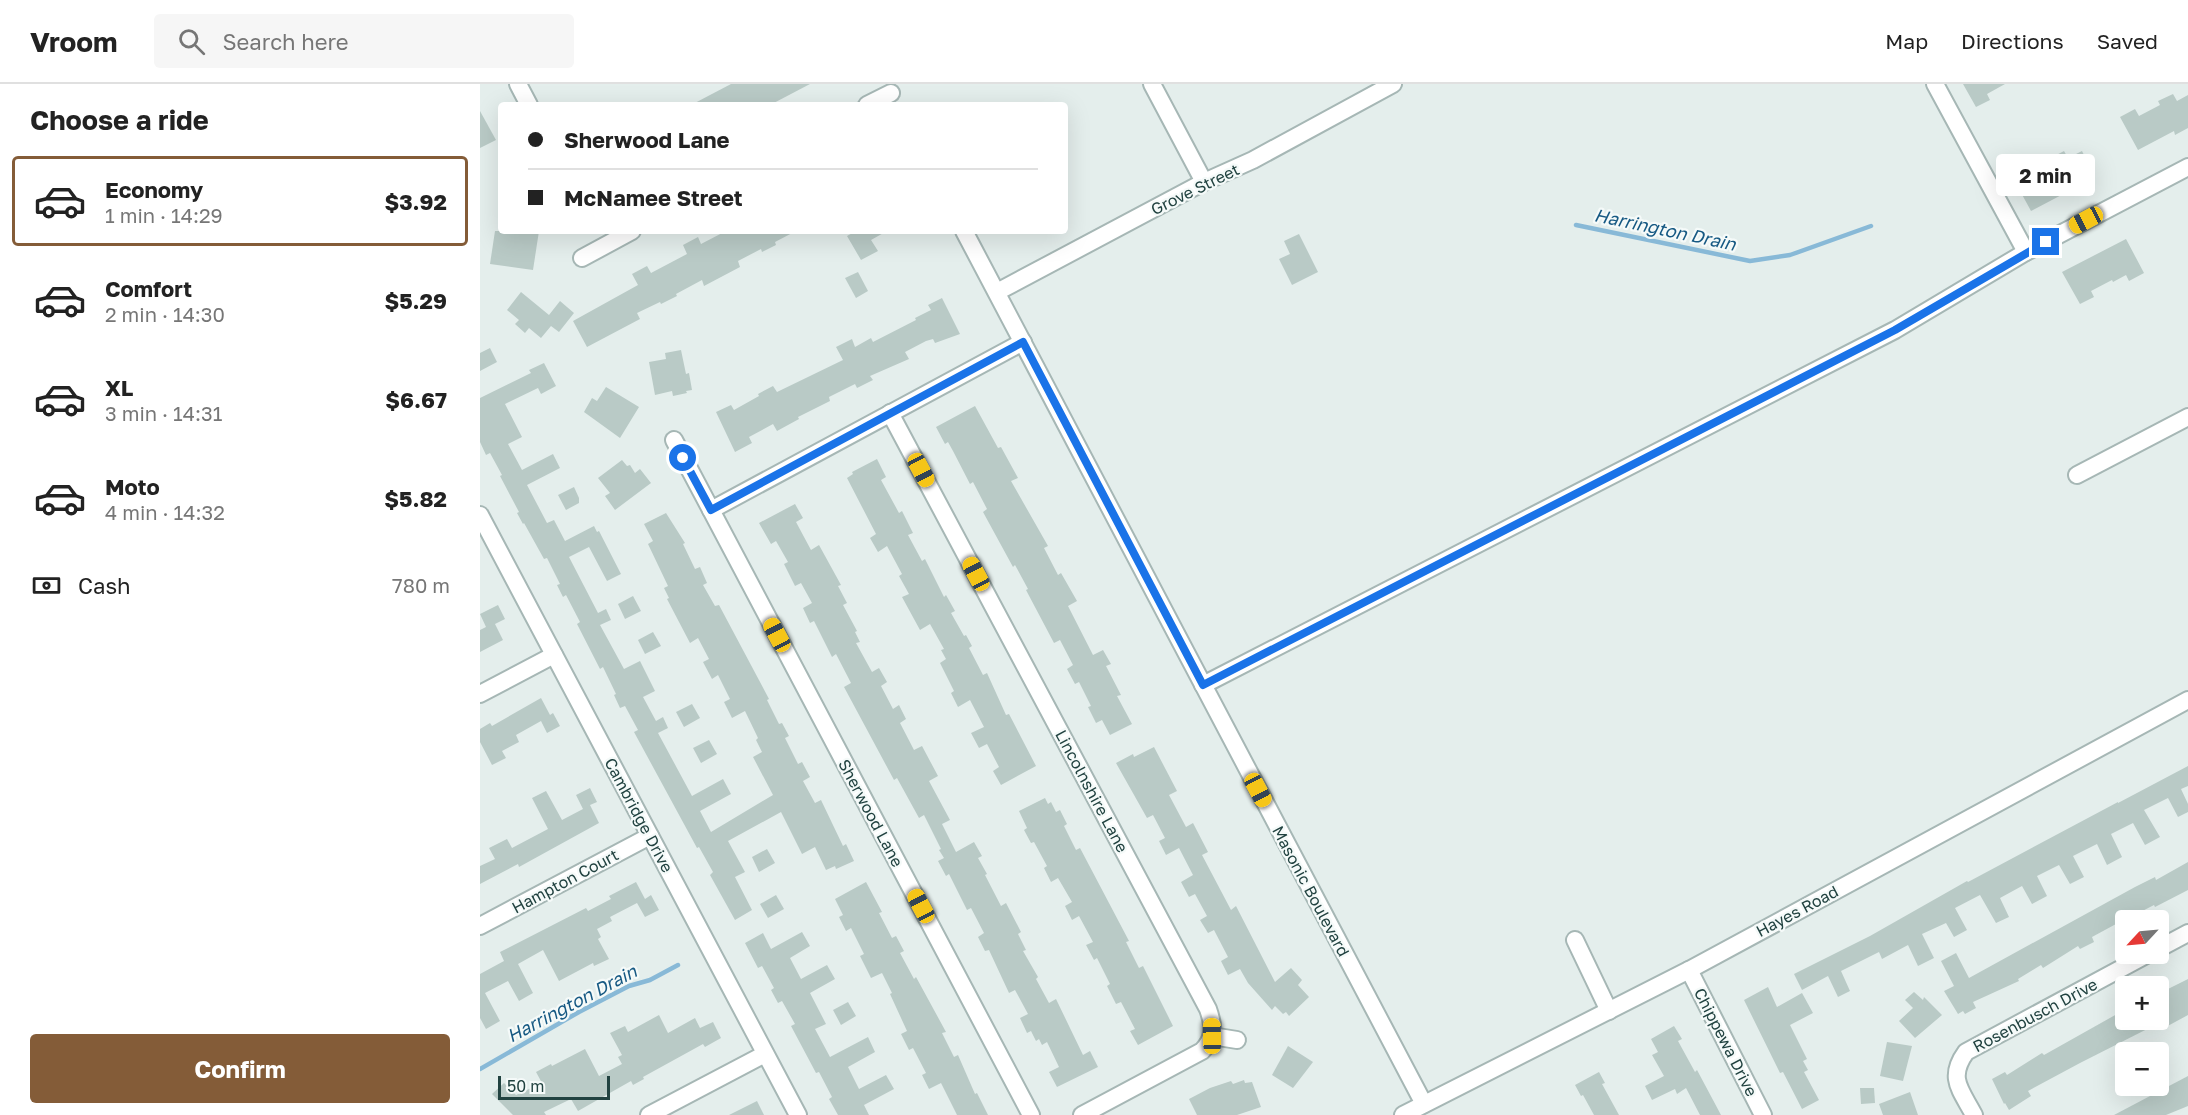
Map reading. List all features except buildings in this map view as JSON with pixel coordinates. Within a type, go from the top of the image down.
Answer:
[{"type":"street","points":[[518,84],[528,102]]},
{"type":"street","points":[[1152,84],[1204,182]]},
{"type":"street","name":"Grove Street","points":[[997,292],[1204,182],[1254,160],[1393,84]]},
{"type":"street","points":[[1935,84],[2026,252]]},
{"type":"street","points":[[874,102],[891,94]]},
{"type":"street","points":[[1203,685],[1895,330],[2026,252],[2188,167]]},
{"type":"street","points":[[582,258],[626,234]]},
{"type":"street","name":"Masonic Boulevard","points":[[966,234],[1424,1104]]},
{"type":"street","points":[[711,510],[1023,342]]},
{"type":"street","name":"Lincolnshire Lane","points":[[890,413],[1208,1009],[1212,1022],[1212,1036]]},
{"type":"street","points":[[2078,475],[2188,417]]},
{"type":"street","name":"Sherwood Lane","points":[[674,440],[1031,1115]]},
{"type":"street","name":"Cambridge Drive","points":[[480,515],[798,1115]]},
{"type":"street","points":[[480,694],[554,655]]},
{"type":"street","name":"Hayes Road","points":[[1403,1115],[1689,970],[2188,700]]},
{"type":"street","name":"Hampton Court","points":[[480,926],[650,836]]},
{"type":"street","points":[[2169,943],[2188,933]]},
{"type":"street","points":[[1575,940],[1609,1011]]},
{"type":"street","name":"Rosenbusch Drive","points":[[1974,1115],[1959,1087],[1955,1074],[1958,1063],[1966,1052],[2129,964]]},
{"type":"street","name":"Chippewa Drive","points":[[1689,970],[1763,1115]]},
{"type":"street","points":[[1082,1115],[1202,1051],[1212,1036],[1237,1040]]},
{"type":"street","points":[[649,1115],[765,1054]]},
{"type":"waterway","name":"Harrington Drain","points":[[1576,225],[1750,261],[1790,255],[1871,226]]},
{"type":"waterway","name":"Harrington Drain","points":[[480,1069],[579,1012],[629,986],[650,980],[678,965]]},
{"type":"route","points":[[683,458],[711,510],[1023,342],[1203,685],[1895,330],[2046,242]]}]
